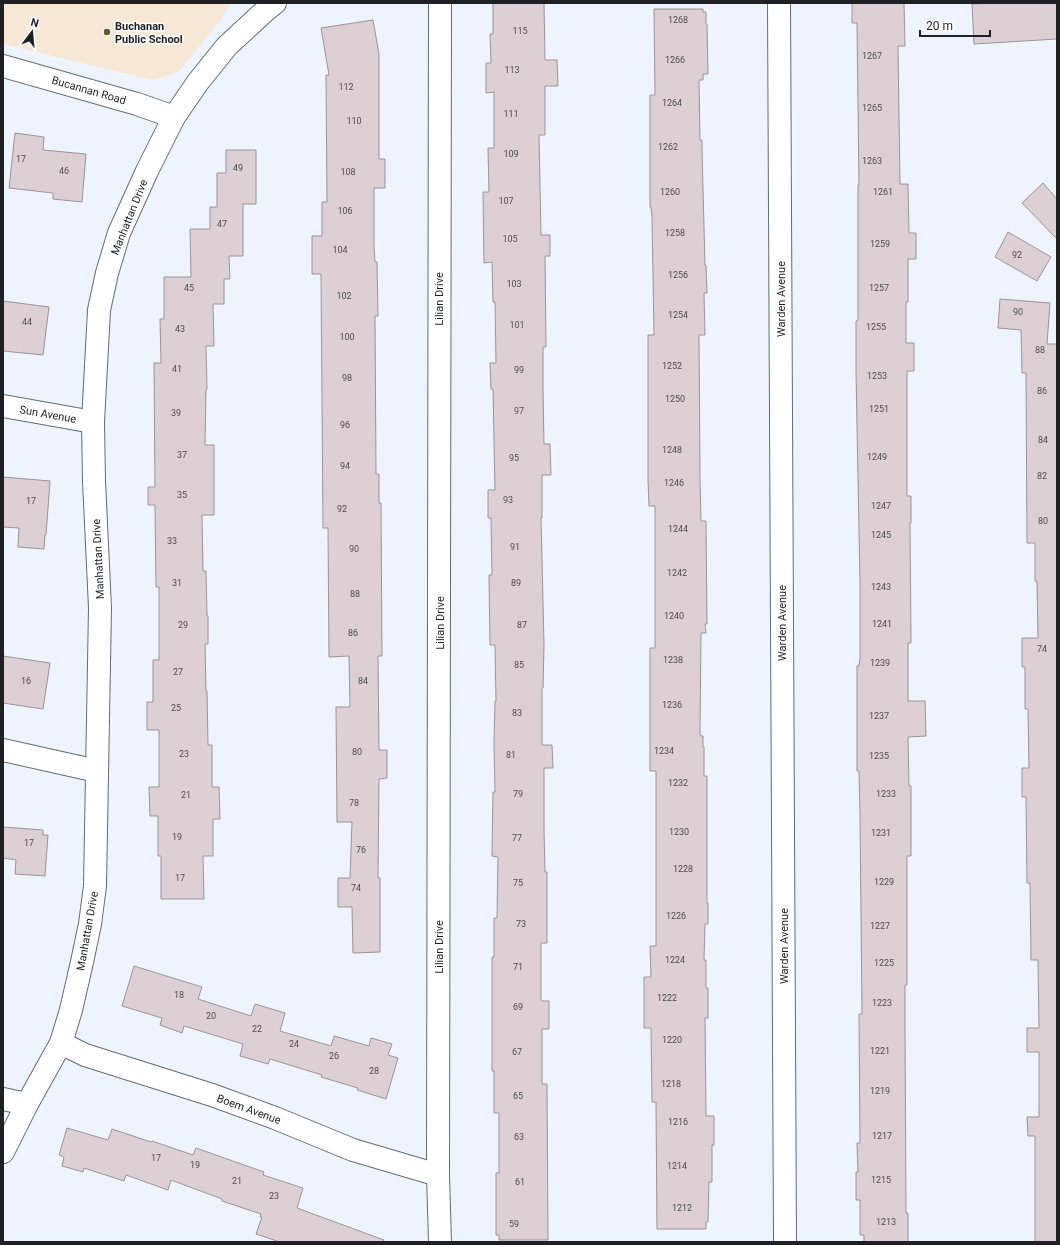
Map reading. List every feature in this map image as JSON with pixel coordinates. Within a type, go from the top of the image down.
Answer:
[{"type":"street","name":"Manhattan Drive","points":[[3,1152],[27,1104],[61,1043],[71,1010],[90,924],[95,886],[100,608],[94,481],[93,422],[99,310],[107,273],[119,233],[147,171],[174,117],[198,82],[227,46],[275,3]]},
{"type":"street","name":"Lilian Drive","points":[[440,3],[438,175],[440,659],[438,1174],[440,1242]]},
{"type":"street","name":"Warden Avenue","points":[[779,3],[785,1242]]},
{"type":"street","name":"Bucannan Road","points":[[3,66],[129,102],[174,117]]},
{"type":"street","name":"Sun Avenue","points":[[3,406],[93,422]]},
{"type":"street","points":[[3,750],[97,771]]},
{"type":"street","name":"Boem Avenue","points":[[61,1043],[85,1055],[212,1095],[353,1150],[438,1174]]},
{"type":"street","points":[[3,1099],[27,1104]]},
{"type":"shaded area","name":"Buchanan Public School","points":[[3,3],[230,3],[221,20],[178,72],[153,80],[3,44]]},
{"type":"building","points":[[493,3],[544,3],[545,60],[557,60],[558,86],[545,86],[545,135],[539,135],[541,235],[550,235],[550,256],[545,256],[546,347],[543,347],[543,390],[544,444],[550,444],[551,475],[542,475],[541,518],[544,645],[542,745],[552,745],[553,768],[544,768],[545,872],[547,872],[547,943],[541,943],[541,1000],[549,1001],[549,1029],[542,1029],[542,1084],[547,1084],[548,1240],[499,1240],[499,1235],[496,1235],[496,1173],[499,1173],[499,1113],[494,1113],[494,1071],[492,1071],[492,957],[494,957],[494,918],[497,918],[498,857],[492,856],[493,792],[495,792],[494,744],[496,701],[495,645],[490,645],[489,575],[492,575],[491,518],[488,518],[488,490],[495,490],[493,389],[491,389],[490,363],[496,363],[495,302],[493,302],[492,262],[484,263],[483,192],[489,192],[488,148],[494,148],[494,92],[486,93],[486,63],[491,63],[490,34],[493,34]]},
{"type":"building","points":[[852,3],[904,3],[905,46],[898,46],[900,184],[908,184],[909,233],[916,233],[916,259],[908,259],[908,302],[906,302],[906,343],[914,343],[914,371],[907,371],[907,496],[911,496],[911,643],[908,643],[908,701],[925,701],[926,736],[908,737],[909,786],[911,786],[911,856],[907,856],[907,985],[905,985],[905,1030],[906,1213],[908,1213],[908,1242],[864,1242],[864,1235],[860,1235],[860,1200],[856,1200],[856,1172],[858,1172],[857,1143],[860,1143],[859,1014],[862,1014],[860,814],[859,771],[857,771],[857,666],[859,666],[860,658],[856,372],[859,185],[857,23],[852,23]]},
{"type":"building","points":[[1057,3],[1057,39],[974,44],[972,4]]},
{"type":"building","points":[[654,9],[703,9],[703,12],[706,12],[707,24],[708,74],[703,74],[703,80],[699,80],[700,140],[702,140],[707,293],[704,293],[705,335],[699,335],[701,521],[706,521],[707,624],[705,624],[706,633],[701,633],[700,733],[701,736],[703,736],[704,776],[707,776],[708,924],[705,924],[704,960],[706,960],[706,988],[708,988],[708,1018],[705,1018],[706,1116],[714,1116],[712,1182],[709,1182],[708,1222],[706,1222],[706,1229],[657,1229],[656,1102],[652,1102],[651,1028],[644,1028],[644,977],[651,977],[650,946],[656,946],[656,771],[650,771],[650,648],[655,648],[655,506],[649,506],[648,479],[648,335],[654,335],[652,217],[650,207],[650,95],[655,95]]},
{"type":"building","points":[[373,20],[379,54],[379,159],[385,159],[385,188],[374,188],[374,245],[375,262],[377,262],[378,316],[375,316],[376,474],[379,474],[379,503],[381,503],[382,656],[378,656],[379,750],[387,750],[387,778],[379,779],[378,878],[380,878],[380,952],[353,953],[352,907],[338,907],[338,878],[350,878],[352,822],[337,822],[336,707],[350,707],[349,656],[329,657],[328,528],[323,528],[321,274],[312,274],[312,236],[322,236],[322,202],[327,202],[326,75],[329,75],[321,28]]},
{"type":"building","points":[[15,133],[44,137],[43,150],[86,154],[82,202],[53,199],[53,193],[9,188]]},
{"type":"building","points":[[226,150],[256,150],[256,204],[243,204],[243,256],[229,256],[230,279],[224,279],[224,304],[213,304],[214,346],[206,346],[207,389],[205,445],[214,445],[214,515],[202,515],[203,571],[206,571],[208,616],[208,644],[205,644],[206,691],[208,745],[212,745],[212,787],[219,787],[220,819],[213,819],[213,856],[203,856],[204,899],[161,899],[161,856],[158,856],[158,816],[150,816],[149,787],[159,787],[159,730],[147,730],[147,702],[153,702],[153,660],[159,660],[159,587],[156,587],[155,505],[148,505],[148,487],[155,487],[154,363],[161,363],[160,319],[164,319],[164,277],[191,277],[190,229],[210,229],[210,207],[217,207],[217,173],[226,173]]},
{"type":"building","points":[[1043,183],[1057,199],[1057,239],[1022,203]]},
{"type":"building","points":[[1008,232],[1051,257],[1037,281],[995,257]]},
{"type":"building","points":[[1000,299],[1050,303],[1047,344],[1057,344],[1057,1242],[1035,1242],[1035,1136],[1028,1136],[1027,1117],[1039,1117],[1039,1052],[1027,1052],[1027,1028],[1039,1028],[1038,960],[1031,960],[1030,883],[1027,883],[1026,797],[1022,797],[1022,768],[1029,768],[1028,709],[1025,709],[1025,667],[1022,667],[1022,638],[1038,638],[1037,581],[1035,581],[1035,543],[1027,543],[1026,373],[1022,373],[1021,330],[998,328]]},
{"type":"building","points":[[3,301],[49,307],[43,355],[3,351]]},
{"type":"building","points":[[3,477],[50,481],[44,549],[18,547],[19,528],[3,527]]},
{"type":"building","points":[[3,656],[50,663],[43,709],[3,703]]},
{"type":"building","points":[[3,827],[43,830],[43,835],[48,835],[45,876],[15,874],[16,860],[3,858]]},
{"type":"building","points":[[134,966],[202,987],[198,999],[251,1016],[255,1004],[285,1013],[280,1031],[331,1046],[334,1036],[369,1046],[371,1038],[392,1044],[388,1055],[398,1058],[386,1099],[357,1090],[358,1088],[321,1077],[322,1075],[270,1059],[268,1064],[240,1056],[243,1044],[184,1026],[182,1033],[160,1025],[162,1018],[122,1006]]},
{"type":"building","points":[[67,1128],[108,1140],[112,1129],[193,1155],[196,1148],[264,1172],[263,1175],[303,1188],[297,1208],[384,1240],[383,1242],[280,1242],[256,1234],[262,1217],[260,1217],[261,1214],[222,1201],[222,1199],[171,1180],[168,1190],[126,1175],[124,1181],[84,1168],[83,1172],[62,1166],[64,1157],[59,1155]]},
{"type":"place","name":"Buchanan Public School","points":[[107,32]]}]
